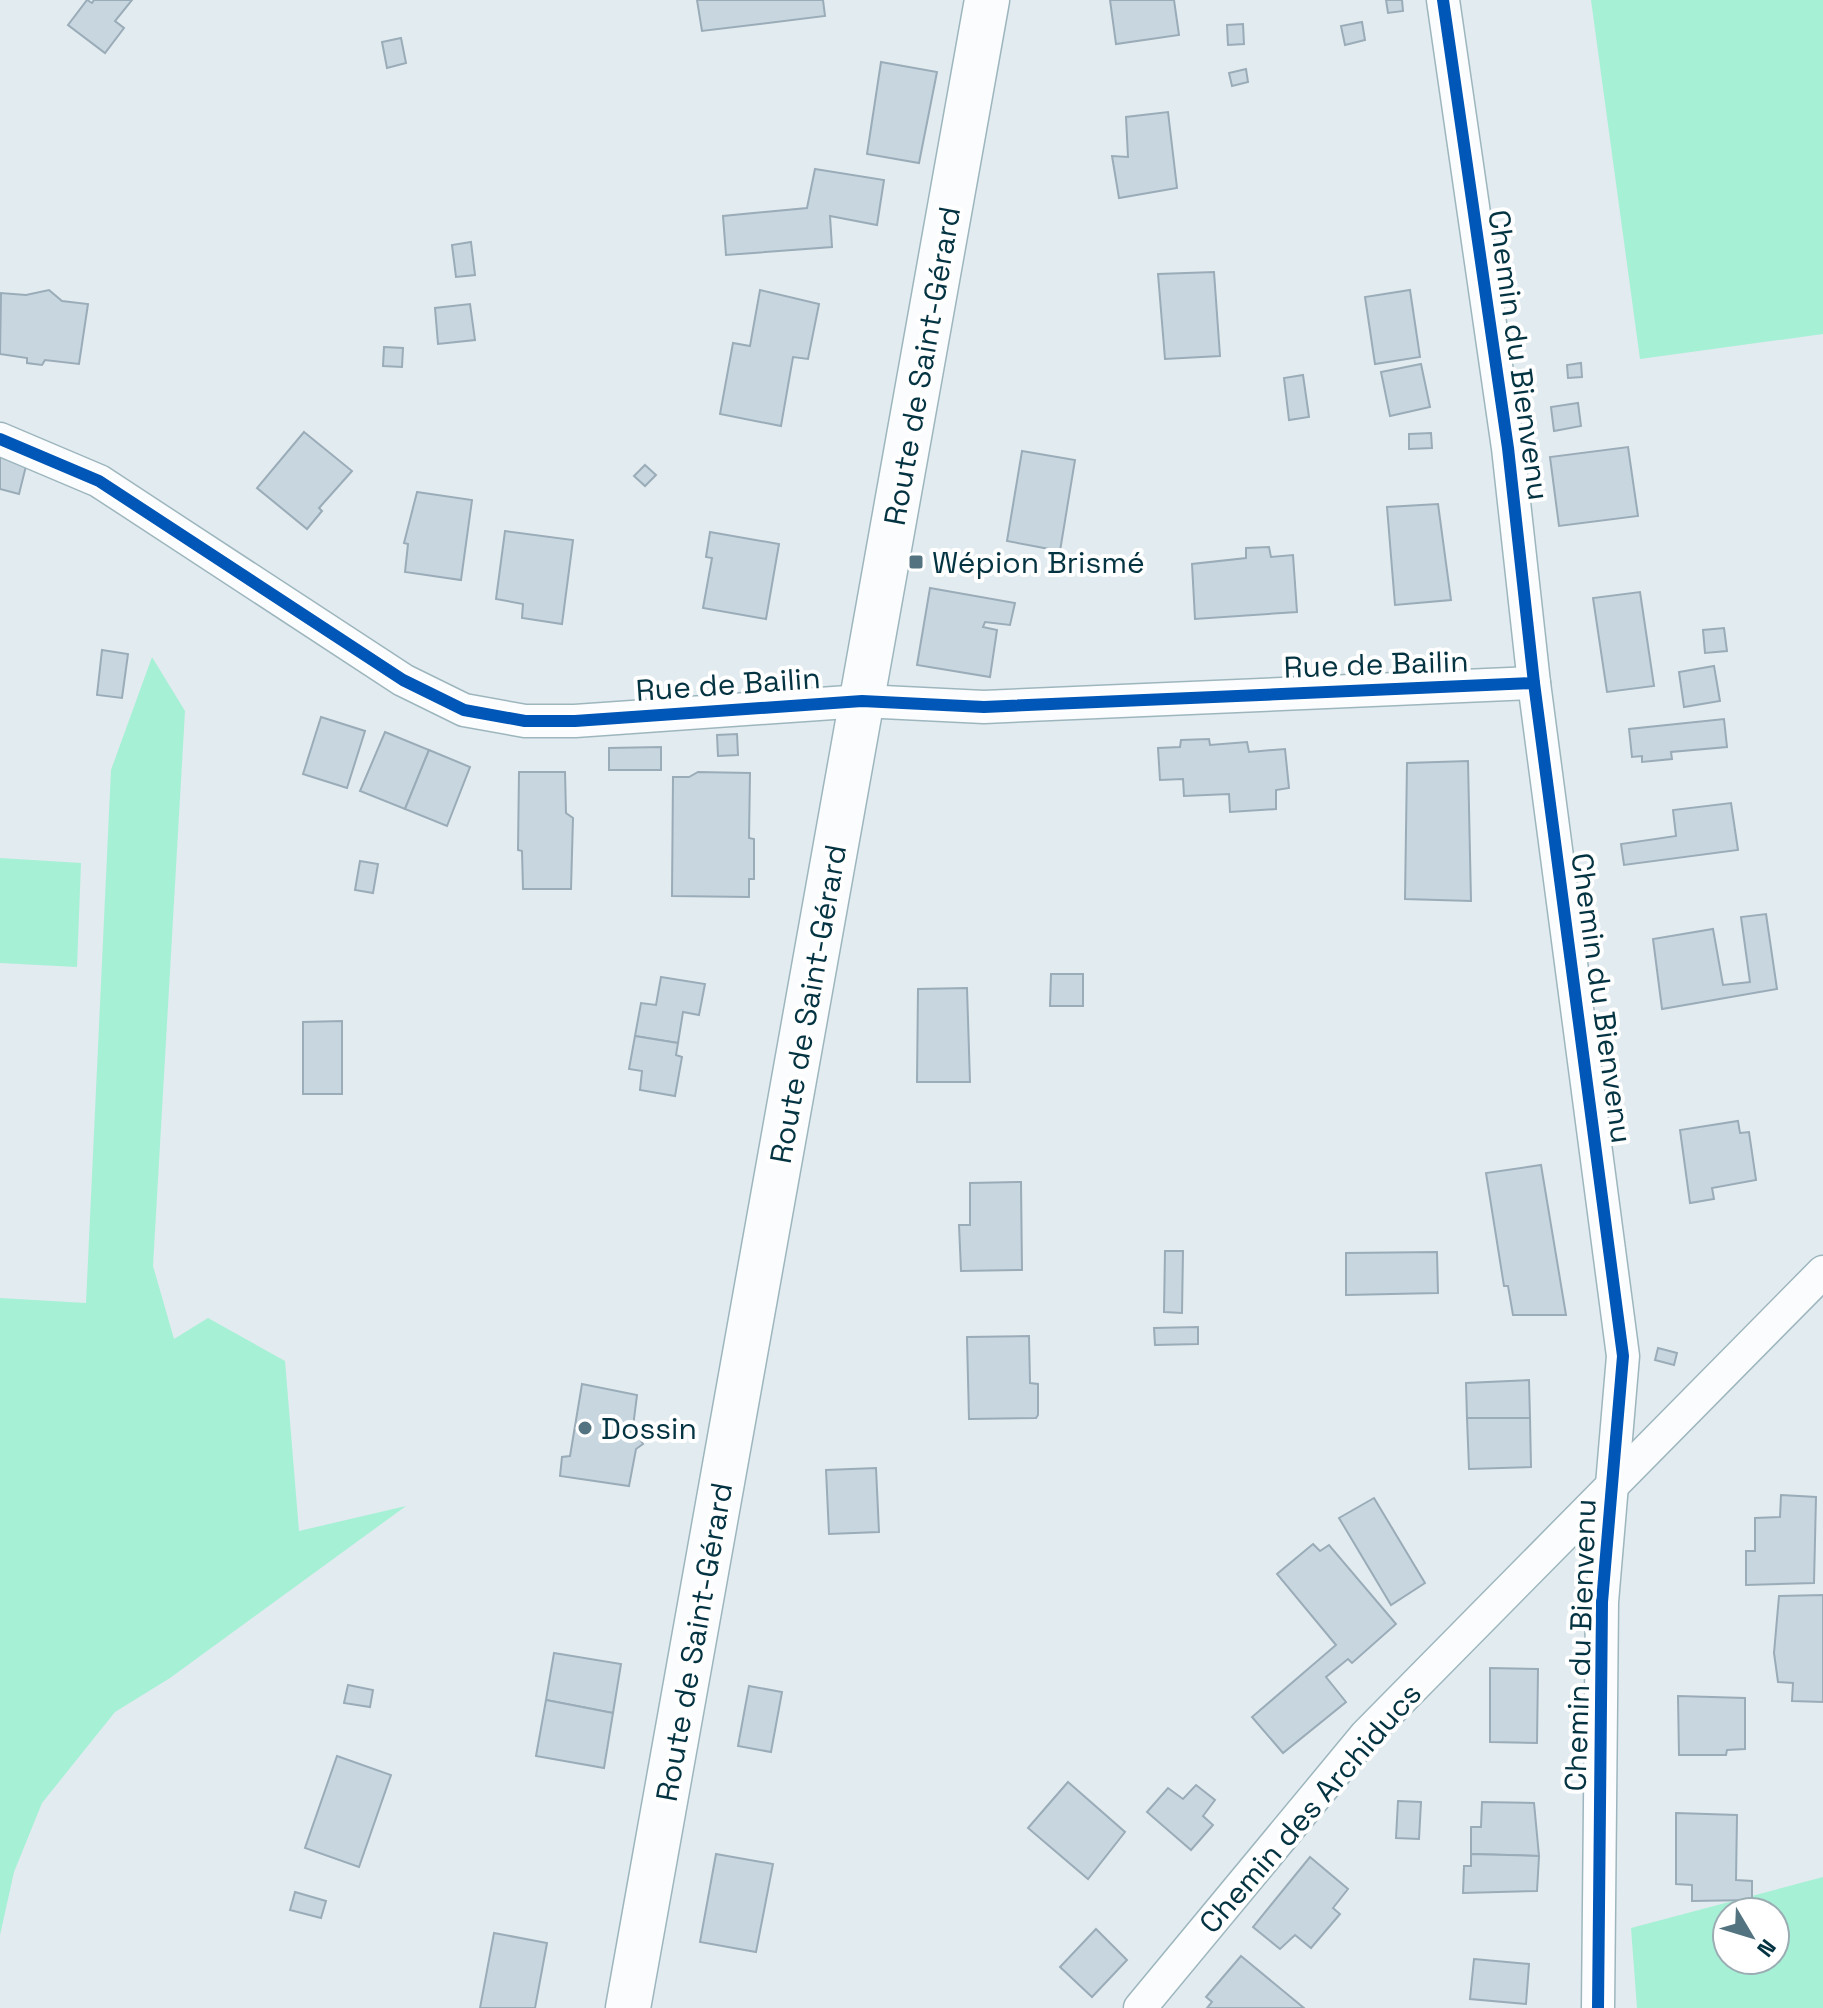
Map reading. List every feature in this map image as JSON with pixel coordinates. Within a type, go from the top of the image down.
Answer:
[{"type":"main road","name":"Route de Saint-Gérard","points":[[628,2008],[987,0]]},
{"type":"street","name":"Chemin du Bienvenu","points":[[1443,0],[1508,448],[1534,683],[1623,1356],[1602,1602],[1598,2008]]},
{"type":"street","name":"Rue de Bailin","points":[[0,439],[99,481],[403,680],[464,710],[525,721],[575,721],[862,701],[984,707],[1534,683]]},
{"type":"street","name":"Chemin des Archiducs","points":[[1140,2008],[1366,1735],[1823,1272]]},
{"type":"green space","points":[[1591,0],[1823,0],[1823,334],[1640,359]]},
{"type":"green space","points":[[152,657],[185,711],[153,1266],[174,1339],[208,1318],[285,1361],[299,1531],[406,1506],[170,1678],[115,1712],[42,1803],[14,1872],[0,1935],[0,1298],[86,1303],[111,770]]},
{"type":"green space","points":[[0,858],[81,863],[77,967],[0,963]]},
{"type":"green space","points":[[1823,1877],[1823,2008],[1637,2008],[1631,1928],[1711,1907],[1711,1976],[1791,1976],[1791,1896],[1751,1896]]},
{"type":"building","points":[[87,0],[92,3],[94,0],[132,0],[115,21],[124,28],[105,53],[68,25]]},
{"type":"building","points":[[697,0],[823,0],[825,16],[702,31]]},
{"type":"building","points":[[1110,0],[1174,0],[1179,35],[1116,44]]},
{"type":"building","points":[[1386,0],[1402,0],[1403,11],[1388,13]]},
{"type":"building","points":[[1362,22],[1365,40],[1345,45],[1341,26]]},
{"type":"building","points":[[1243,24],[1244,44],[1228,45],[1227,25]]},
{"type":"building","points":[[401,38],[406,63],[387,68],[382,42]]},
{"type":"building","points":[[881,62],[937,72],[919,163],[867,154]]},
{"type":"building","points":[[1246,69],[1248,82],[1232,86],[1229,73]]},
{"type":"building","points":[[1168,112],[1177,188],[1119,198],[1112,156],[1128,157],[1126,117]]},
{"type":"building","points":[[815,169],[884,180],[877,225],[830,216],[832,247],[726,255],[723,216],[807,208]]},
{"type":"building","points":[[471,242],[475,275],[456,277],[452,245]]},
{"type":"building","points":[[1214,272],[1220,356],[1165,359],[1158,274]]},
{"type":"building","points":[[49,290],[62,301],[88,304],[79,364],[45,360],[42,365],[27,363],[27,358],[0,354],[1,293],[26,295]]},
{"type":"building","points":[[760,290],[819,304],[808,359],[793,357],[781,426],[720,414],[733,343],[750,346]]},
{"type":"building","points":[[1410,290],[1420,357],[1375,364],[1365,297]]},
{"type":"building","points":[[470,304],[475,340],[438,344],[435,308]]},
{"type":"building","points":[[384,347],[403,348],[402,367],[383,366]]},
{"type":"building","points":[[1581,363],[1582,377],[1568,378],[1567,365]]},
{"type":"building","points":[[1421,364],[1430,407],[1390,416],[1381,372]]},
{"type":"building","points":[[1303,375],[1309,417],[1289,420],[1284,378]]},
{"type":"building","points":[[1578,403],[1581,426],[1554,431],[1551,407]]},
{"type":"building","points":[[304,432],[352,471],[319,508],[322,511],[307,529],[257,488]]},
{"type":"building","points":[[1431,433],[1432,448],[1409,449],[1409,434]]},
{"type":"building","points":[[1628,447],[1638,516],[1559,526],[1550,457]]},
{"type":"building","points":[[1022,451],[1075,460],[1060,551],[1007,541]]},
{"type":"building","points":[[0,457],[26,466],[19,494],[0,489]]},
{"type":"building","points":[[645,465],[656,475],[645,486],[634,476]]},
{"type":"building","points":[[417,492],[472,500],[461,580],[405,572],[408,544],[404,543]]},
{"type":"building","points":[[1438,504],[1451,600],[1395,605],[1387,507]]},
{"type":"building","points":[[505,531],[573,540],[562,624],[522,618],[523,604],[496,599]]},
{"type":"building","points":[[710,532],[779,544],[766,619],[703,608],[712,558],[706,557]]},
{"type":"building","points":[[1269,547],[1271,557],[1293,555],[1297,612],[1195,619],[1192,564],[1246,558],[1246,548]]},
{"type":"building","points":[[930,588],[1015,603],[1010,625],[985,622],[983,627],[997,630],[990,677],[917,665]]},
{"type":"building","points":[[1640,592],[1654,686],[1607,692],[1593,598]]},
{"type":"building","points":[[1724,628],[1727,651],[1705,653],[1703,630]]},
{"type":"building","points":[[102,650],[128,654],[122,698],[97,695]]},
{"type":"building","points":[[1714,666],[1720,701],[1684,707],[1679,672]]},
{"type":"building","points":[[321,717],[365,731],[347,788],[303,774]]},
{"type":"building","points":[[1724,719],[1727,747],[1671,752],[1672,759],[1642,762],[1642,756],[1632,757],[1629,729]]},
{"type":"building","points":[[385,732],[429,750],[405,809],[360,791]]},
{"type":"building","points":[[737,734],[738,755],[718,756],[717,735]]},
{"type":"building","points":[[1209,739],[1210,745],[1247,742],[1249,752],[1285,749],[1289,788],[1276,790],[1276,809],[1230,812],[1229,794],[1184,796],[1183,779],[1160,780],[1158,748],[1180,747],[1181,740]]},
{"type":"building","points":[[661,747],[661,770],[609,770],[609,748]]},
{"type":"building","points":[[429,750],[470,767],[447,826],[405,809]]},
{"type":"building","points":[[1468,761],[1471,901],[1405,899],[1407,763]]},
{"type":"building","points":[[519,772],[565,772],[566,813],[573,818],[571,889],[523,889],[522,851],[518,850]]},
{"type":"building","points":[[698,772],[750,773],[749,838],[754,839],[754,879],[749,879],[749,897],[672,896],[673,777],[689,777]]},
{"type":"building","points":[[1731,803],[1738,850],[1624,865],[1621,844],[1676,836],[1673,810]]},
{"type":"building","points":[[360,861],[378,864],[373,893],[355,890]]},
{"type":"building","points":[[1766,914],[1777,989],[1662,1009],[1653,939],[1713,929],[1723,985],[1750,982],[1741,917]]},
{"type":"building","points":[[1051,974],[1083,974],[1083,1006],[1050,1006]]},
{"type":"building","points":[[661,977],[705,984],[699,1015],[683,1012],[678,1043],[635,1036],[641,1003],[656,1005]]},
{"type":"building","points":[[967,988],[970,1082],[917,1082],[918,989]]},
{"type":"building","points":[[342,1021],[342,1094],[303,1094],[303,1022]]},
{"type":"building","points":[[635,1036],[678,1043],[676,1055],[682,1057],[675,1096],[640,1090],[642,1071],[629,1069]]},
{"type":"building","points":[[1738,1121],[1740,1133],[1749,1132],[1756,1180],[1712,1188],[1714,1199],[1690,1203],[1680,1130]]},
{"type":"building","points":[[1541,1165],[1566,1315],[1513,1315],[1508,1286],[1504,1286],[1486,1173]]},
{"type":"building","points":[[1021,1182],[1022,1270],[961,1271],[959,1225],[970,1225],[970,1183]]},
{"type":"building","points":[[1165,1251],[1183,1251],[1182,1313],[1164,1312]]},
{"type":"building","points":[[1437,1252],[1438,1293],[1346,1295],[1346,1253]]},
{"type":"building","points":[[1198,1327],[1198,1344],[1155,1345],[1154,1328]]},
{"type":"building","points":[[1029,1336],[1030,1383],[1038,1384],[1036,1418],[969,1419],[967,1337]]},
{"type":"building","points":[[1658,1348],[1677,1353],[1674,1365],[1655,1360]]},
{"type":"building","points":[[1529,1380],[1530,1418],[1467,1418],[1466,1383]]},
{"type":"building","points":[[582,1384],[637,1395],[633,1427],[643,1444],[636,1449],[629,1486],[560,1476],[562,1457],[570,1456]]},
{"type":"building","points":[[1467,1418],[1530,1418],[1531,1467],[1469,1469]]},
{"type":"building","points":[[876,1468],[879,1532],[829,1534],[826,1470]]},
{"type":"building","points":[[1781,1495],[1816,1497],[1814,1583],[1746,1585],[1746,1551],[1755,1551],[1755,1518],[1780,1517]]},
{"type":"building","points":[[1374,1498],[1425,1583],[1391,1605],[1339,1518]]},
{"type":"building","points":[[1313,1544],[1320,1551],[1329,1545],[1396,1624],[1352,1663],[1348,1659],[1326,1677],[1346,1702],[1283,1753],[1252,1717],[1336,1645],[1277,1574]]},
{"type":"building","points":[[1823,1595],[1823,1702],[1792,1701],[1793,1683],[1778,1682],[1774,1653],[1779,1596]]},
{"type":"building","points":[[554,1653],[621,1664],[613,1713],[546,1700]]},
{"type":"building","points":[[1490,1668],[1538,1669],[1537,1743],[1490,1742]]},
{"type":"building","points":[[348,1685],[373,1690],[370,1707],[344,1703]]},
{"type":"building","points":[[749,1686],[782,1692],[771,1752],[738,1746]]},
{"type":"building","points":[[1678,1696],[1745,1698],[1745,1749],[1727,1750],[1726,1755],[1679,1755]]},
{"type":"building","points":[[546,1700],[613,1713],[604,1768],[536,1756]]},
{"type":"building","points":[[337,1756],[391,1775],[359,1867],[305,1848]]},
{"type":"building","points":[[1068,1782],[1125,1832],[1088,1879],[1028,1828]]},
{"type":"building","points":[[1196,1785],[1215,1800],[1203,1816],[1213,1825],[1191,1850],[1147,1812],[1168,1788],[1183,1799]]},
{"type":"building","points":[[1398,1801],[1421,1802],[1419,1839],[1396,1838]]},
{"type":"building","points":[[1482,1802],[1534,1803],[1539,1856],[1471,1854],[1471,1827],[1481,1827]]},
{"type":"building","points":[[1676,1813],[1737,1815],[1736,1880],[1752,1881],[1752,1896],[1711,1896],[1711,1901],[1692,1901],[1692,1885],[1676,1884]]},
{"type":"building","points":[[716,1854],[773,1864],[756,1952],[700,1942]]},
{"type":"building","points":[[1471,1854],[1539,1856],[1537,1891],[1463,1893],[1464,1866],[1471,1866]]},
{"type":"building","points":[[1310,1857],[1348,1889],[1333,1908],[1340,1914],[1311,1948],[1295,1935],[1280,1949],[1253,1927]]},
{"type":"building","points":[[295,1892],[326,1901],[321,1918],[290,1910]]},
{"type":"building","points":[[1096,1929],[1127,1960],[1092,1997],[1060,1967]]},
{"type":"building","points":[[494,1933],[547,1943],[535,2008],[480,2008]]},
{"type":"building","points":[[1241,1956],[1304,2008],[1207,2008],[1212,2002],[1206,1997]]},
{"type":"building","points":[[1474,1959],[1529,1964],[1526,2004],[1470,1999]]},
{"type":"cycle path","points":[[1443,0],[1508,448],[1534,683],[1623,1356],[1602,1602],[1598,2008]]},
{"type":"cycle path","points":[[0,439],[99,481],[403,680],[464,710],[525,721],[575,721],[862,701],[984,707],[1534,683]]},
{"type":"place","name":"Wépion Brismé","points":[[916,562]]},
{"type":"place","name":"Dossin","points":[[585,1428]]}]
